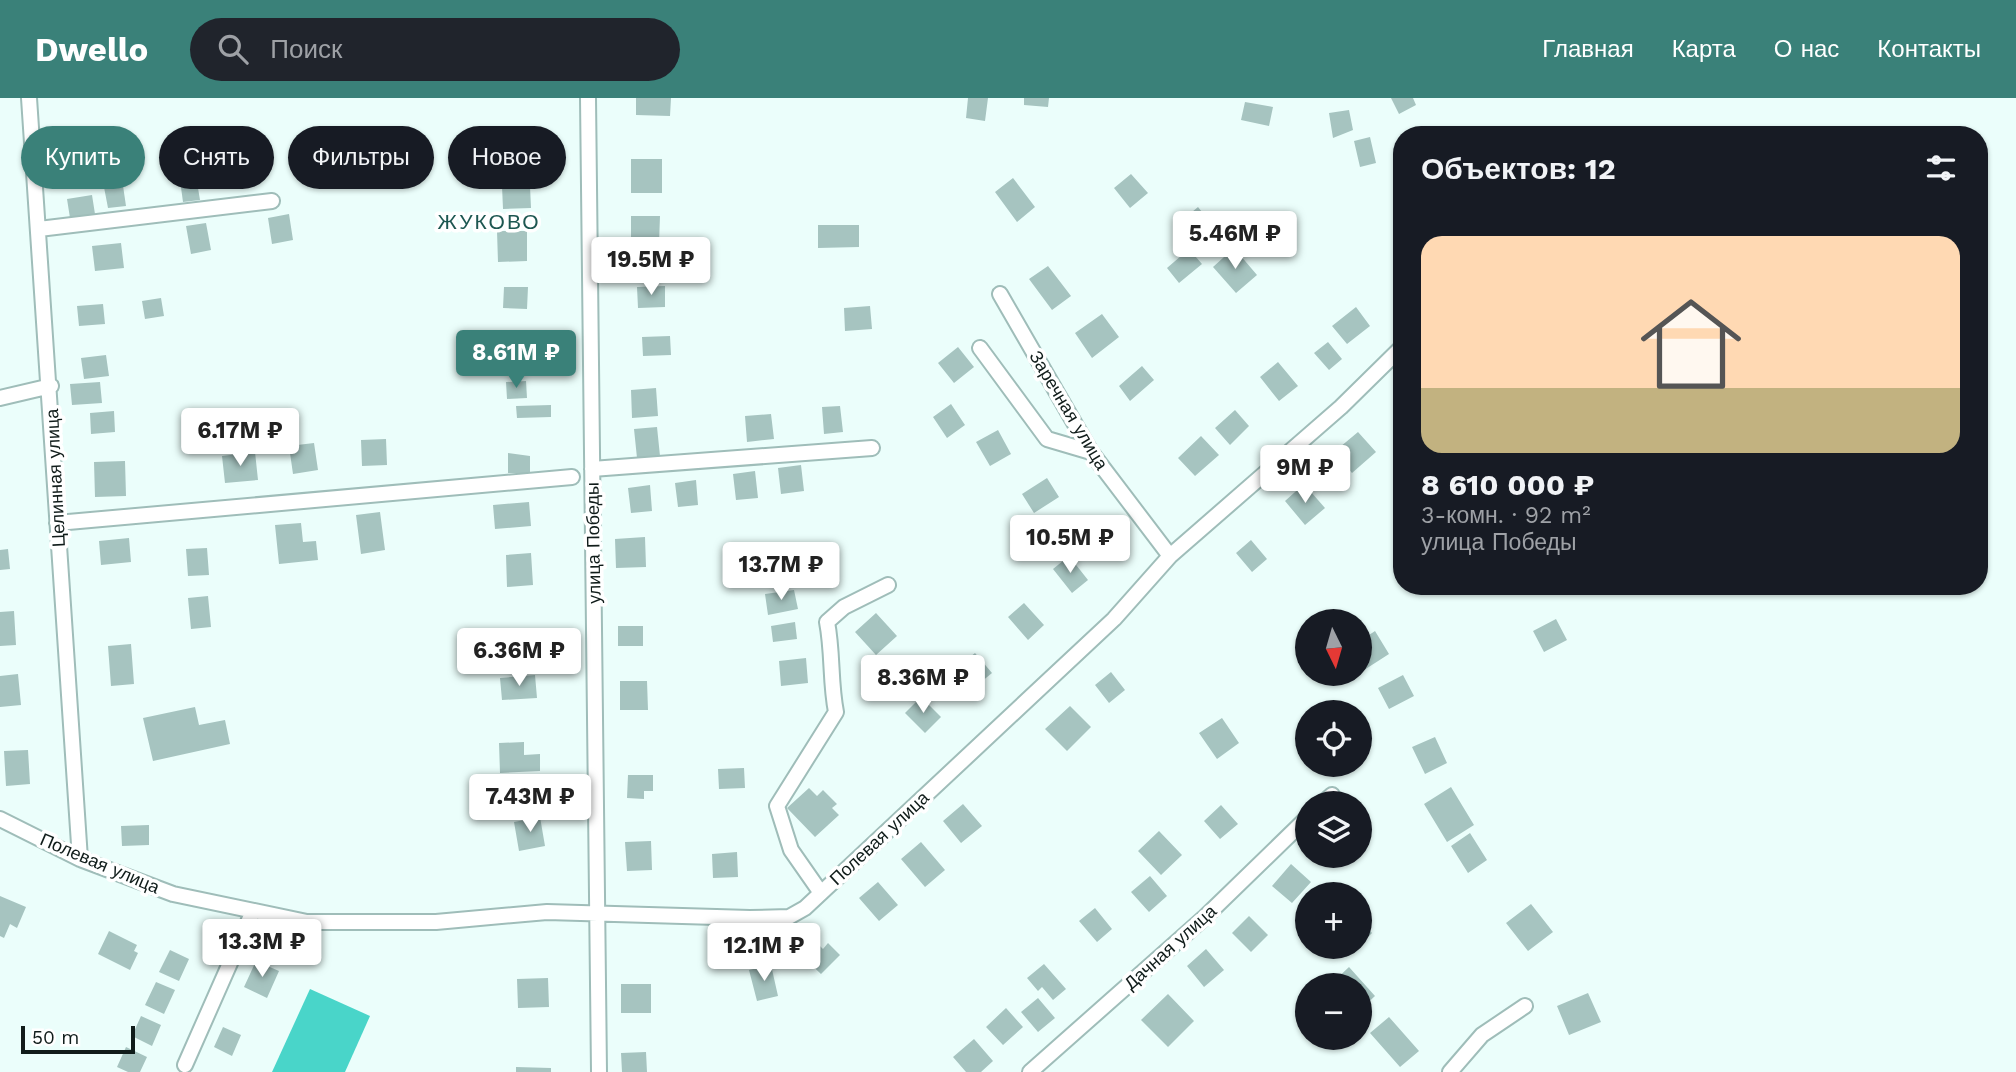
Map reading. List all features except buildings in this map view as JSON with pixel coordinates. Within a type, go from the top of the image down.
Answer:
[{"type":"street","name":"Целинная улица","points":[[29,98],[51,386],[57,523],[80,859]]},
{"type":"street","name":"улица Победы","points":[[589,98],[599,1072]]},
{"type":"street","points":[[39,229],[272,201]]},
{"type":"street","name":"Заречная улица","points":[[1000,294],[1091,452],[1170,556]]},
{"type":"street","points":[[980,348],[1047,439],[1091,452]]},
{"type":"street","name":"Полевая улица","points":[[0,819],[80,859],[173,894],[307,922],[436,922],[547,912],[750,918],[789,916],[805,908],[1114,619],[1170,556],[1341,407],[1393,356]]},
{"type":"street","points":[[0,398],[51,386]]},
{"type":"street","points":[[592,469],[872,448]]},
{"type":"street","points":[[57,523],[572,477]]},
{"type":"street","points":[[821,893],[791,850],[777,806],[836,712],[830,682],[832,649],[827,622],[845,607],[888,585]]},
{"type":"street","name":"Дачная улица","points":[[1030,1072],[1205,917],[1295,830]]},
{"type":"street","points":[[185,1065],[253,911]]},
{"type":"street","points":[[1450,1072],[1482,1035],[1525,1006]]},
{"type":"shaded area","points":[[310,989],[370,1016],[345,1072],[272,1072]]},
{"type":"district","name":"ЖУКОВО","points":[[489,221]]}]
